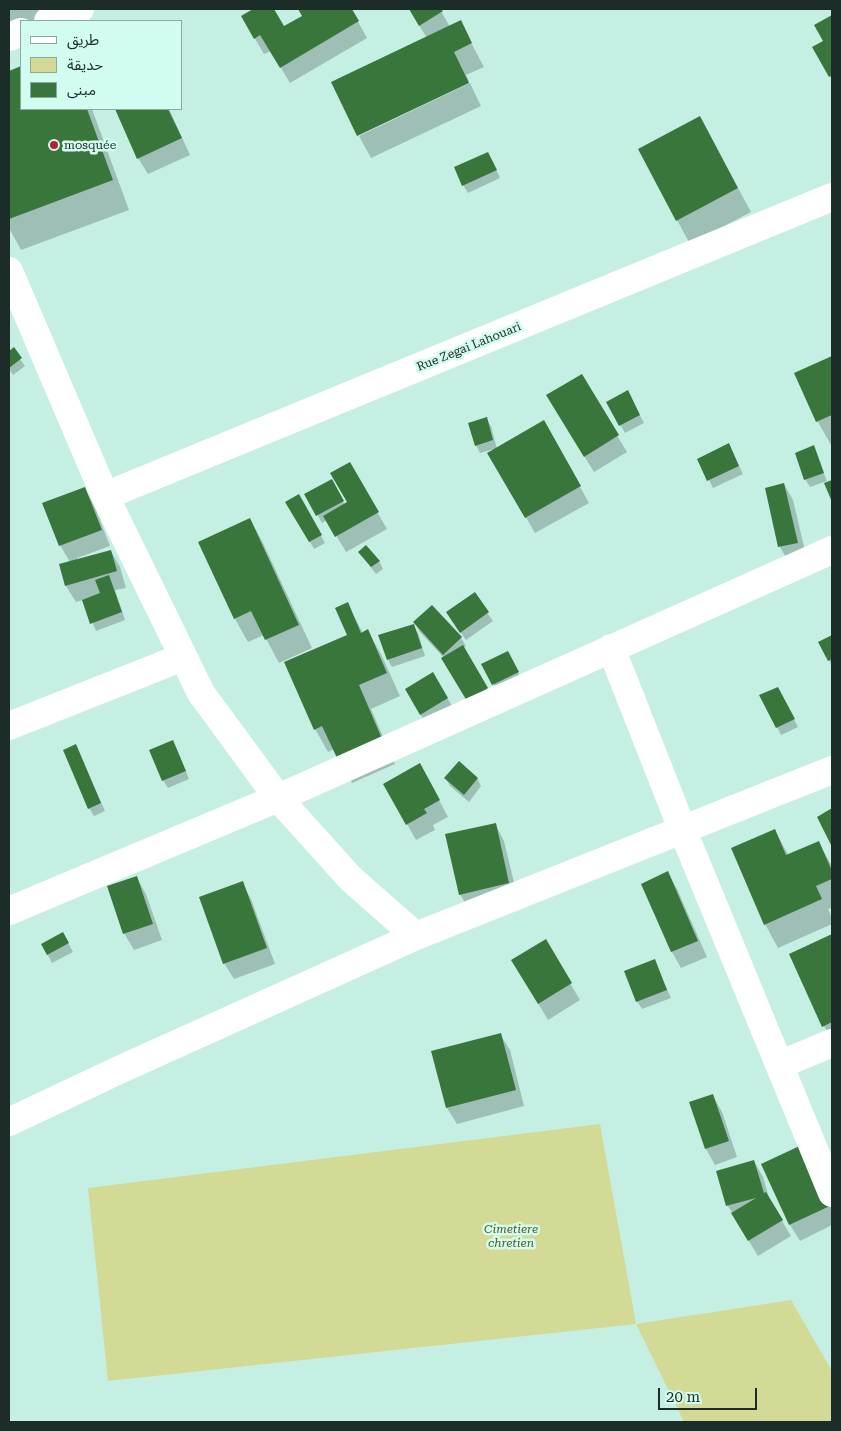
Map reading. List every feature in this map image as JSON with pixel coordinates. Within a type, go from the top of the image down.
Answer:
[{"type":"street","points":[[51,20],[80,9]]},
{"type":"street","name":"Rue Zegai Lahouari","points":[[105,496],[832,197]]},
{"type":"street","points":[[9,271],[105,496],[201,693],[278,798],[351,879],[416,936]]},
{"type":"street","points":[[9,911],[278,798],[832,550]]},
{"type":"street","points":[[611,648],[683,831],[832,1193]]},
{"type":"street","points":[[9,726],[183,657]]},
{"type":"street","points":[[9,1122],[119,1070],[416,936],[832,770]]},
{"type":"street","points":[[779,1065],[832,1043]]},
{"type":"green space","name":"Cimetiere chretien","points":[[600,1124],[636,1324],[108,1381],[88,1188]]},
{"type":"green space","points":[[791,1300],[832,1371],[832,1422],[684,1422],[636,1324]]},
{"type":"building","points":[[253,9],[274,9],[284,26],[302,16],[298,9],[352,9],[359,21],[280,68],[260,35],[254,39],[241,16]]},
{"type":"building","points":[[409,9],[441,9],[443,11],[419,26]]},
{"type":"building","points":[[832,15],[832,75],[829,77],[812,47],[823,41],[814,25]]},
{"type":"building","points":[[461,20],[472,43],[454,52],[469,83],[357,136],[331,82]]},
{"type":"building","name":"mosquée","points":[[20,66],[20,110],[87,110],[113,180],[9,219],[9,71]]},
{"type":"building","points":[[115,110],[168,110],[182,138],[137,159]]},
{"type":"building","points":[[700,116],[738,188],[676,221],[638,149]]},
{"type":"building","points":[[488,152],[497,170],[462,186],[454,167]]},
{"type":"building","points":[[14,347],[22,358],[9,368],[9,351]]},
{"type":"building","points":[[832,356],[832,415],[816,422],[794,373]]},
{"type":"building","points":[[582,374],[619,435],[584,457],[546,395]]},
{"type":"building","points":[[628,390],[640,415],[619,426],[606,402]]},
{"type":"building","points":[[487,417],[493,440],[475,446],[468,423]]},
{"type":"building","points":[[544,420],[581,486],[525,518],[487,453]]},
{"type":"building","points":[[729,443],[739,466],[707,481],[697,459]]},
{"type":"building","points":[[814,445],[824,473],[804,480],[795,453]]},
{"type":"building","points":[[350,462],[379,512],[335,537],[323,516],[347,502],[330,473]]},
{"type":"building","points":[[332,479],[344,501],[316,516],[304,494]]},
{"type":"building","points":[[832,480],[832,502],[824,483]]},
{"type":"building","points":[[784,483],[798,543],[778,547],[765,488]]},
{"type":"building","points":[[85,487],[102,530],[59,546],[42,503]]},
{"type":"building","points":[[299,494],[322,535],[309,542],[285,502]]},
{"type":"building","points":[[250,518],[299,625],[265,640],[251,611],[234,619],[198,542]]},
{"type":"building","points":[[366,545],[380,561],[371,567],[358,552]]},
{"type":"building","points":[[111,550],[117,571],[65,586],[59,564]]},
{"type":"building","points":[[109,575],[122,612],[90,624],[82,600],[100,593],[95,580]]},
{"type":"building","points":[[475,592],[489,612],[460,633],[446,612]]},
{"type":"building","points":[[348,602],[361,633],[368,629],[387,673],[359,685],[383,741],[338,760],[322,726],[314,730],[284,662],[347,635],[335,608]]},
{"type":"building","points":[[432,605],[462,637],[443,655],[413,622]]},
{"type":"building","points":[[414,624],[422,648],[387,660],[378,635]]},
{"type":"building","points":[[832,635],[832,659],[828,661],[818,642]]},
{"type":"building","points":[[463,645],[488,688],[467,701],[441,658]]},
{"type":"building","points":[[508,651],[519,672],[492,685],[481,664]]},
{"type":"building","points":[[433,672],[448,698],[420,715],[405,689]]},
{"type":"building","points":[[778,687],[795,719],[776,728],[759,695]]},
{"type":"building","points":[[173,740],[186,771],[162,781],[149,750]]},
{"type":"building","points":[[76,744],[101,803],[88,809],[63,750]]},
{"type":"building","points":[[459,761],[478,778],[464,795],[444,778]]},
{"type":"building","points":[[420,763],[440,800],[424,809],[427,813],[406,825],[383,784]]},
{"type":"building","points":[[832,808],[832,847],[817,817]]},
{"type":"building","points":[[496,823],[509,883],[459,895],[445,834]]},
{"type":"building","points":[[775,829],[786,855],[819,841],[832,871],[832,879],[816,886],[822,899],[764,925],[731,848]]},
{"type":"building","points":[[668,871],[698,941],[671,952],[641,884]]},
{"type":"building","points":[[137,876],[153,924],[123,934],[107,886]]},
{"type":"building","points":[[243,881],[267,948],[223,964],[199,897]]},
{"type":"building","points":[[63,932],[69,943],[47,955],[41,944]]},
{"type":"building","points":[[832,934],[832,1022],[822,1027],[789,954]]},
{"type":"building","points":[[546,939],[572,983],[538,1004],[511,960]]},
{"type":"building","points":[[655,959],[667,990],[636,1002],[624,971]]},
{"type":"building","points":[[501,1033],[516,1090],[446,1108],[431,1051]]},
{"type":"building","points":[[713,1094],[729,1141],[705,1149],[689,1102]]},
{"type":"building","points":[[806,1143],[832,1205],[789,1225],[761,1164]]},
{"type":"building","points":[[754,1160],[764,1193],[766,1192],[783,1220],[748,1241],[731,1213],[756,1198],[726,1206],[716,1171]]},
{"type":"place","name":"mosquée","points":[[54,145]]}]
